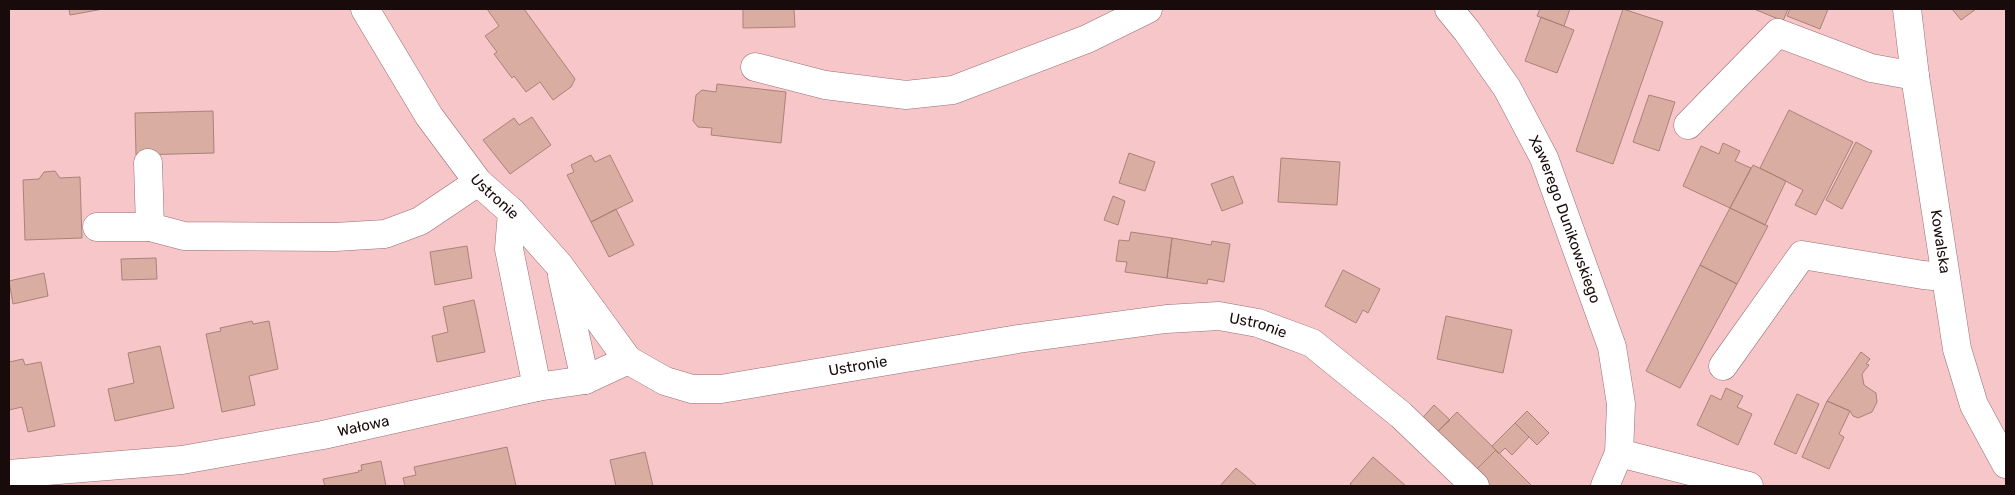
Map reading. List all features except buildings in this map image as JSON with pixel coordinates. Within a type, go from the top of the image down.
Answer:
[{"type":"street","name":"Ustronie","points":[[365,9],[429,116],[478,182],[512,212],[559,265],[628,360],[665,381],[692,389],[721,389],[1018,339],[1166,319],[1219,316],[1258,323],[1312,343],[1401,415],[1475,486]]},
{"type":"street","points":[[755,67],[825,85],[906,95],[953,90],[1087,39],[1148,9]]},
{"type":"street","name":"Xawerego Dunikowskiego","points":[[1449,9],[1468,31],[1507,88],[1544,158],[1612,346],[1621,404],[1619,453]]},
{"type":"street","name":"Kowalska","points":[[1907,9],[1944,277],[1957,349],[1974,405],[2006,464]]},
{"type":"street","points":[[1688,125],[1778,33],[1871,68],[1915,76]]},
{"type":"street","points":[[148,163],[150,227]]},
{"type":"street","points":[[97,227],[150,227],[184,236],[335,236],[385,234],[420,221],[478,182]]},
{"type":"street","points":[[512,212],[509,249],[537,387]]},
{"type":"street","points":[[1723,366],[1802,255],[1944,277]]},
{"type":"street","points":[[559,265],[585,380]]},
{"type":"street","name":"Wałowa","points":[[9,474],[182,460],[323,435],[537,387],[585,380],[628,360]]},
{"type":"street","points":[[1605,486],[1619,453],[1749,486]]}]
